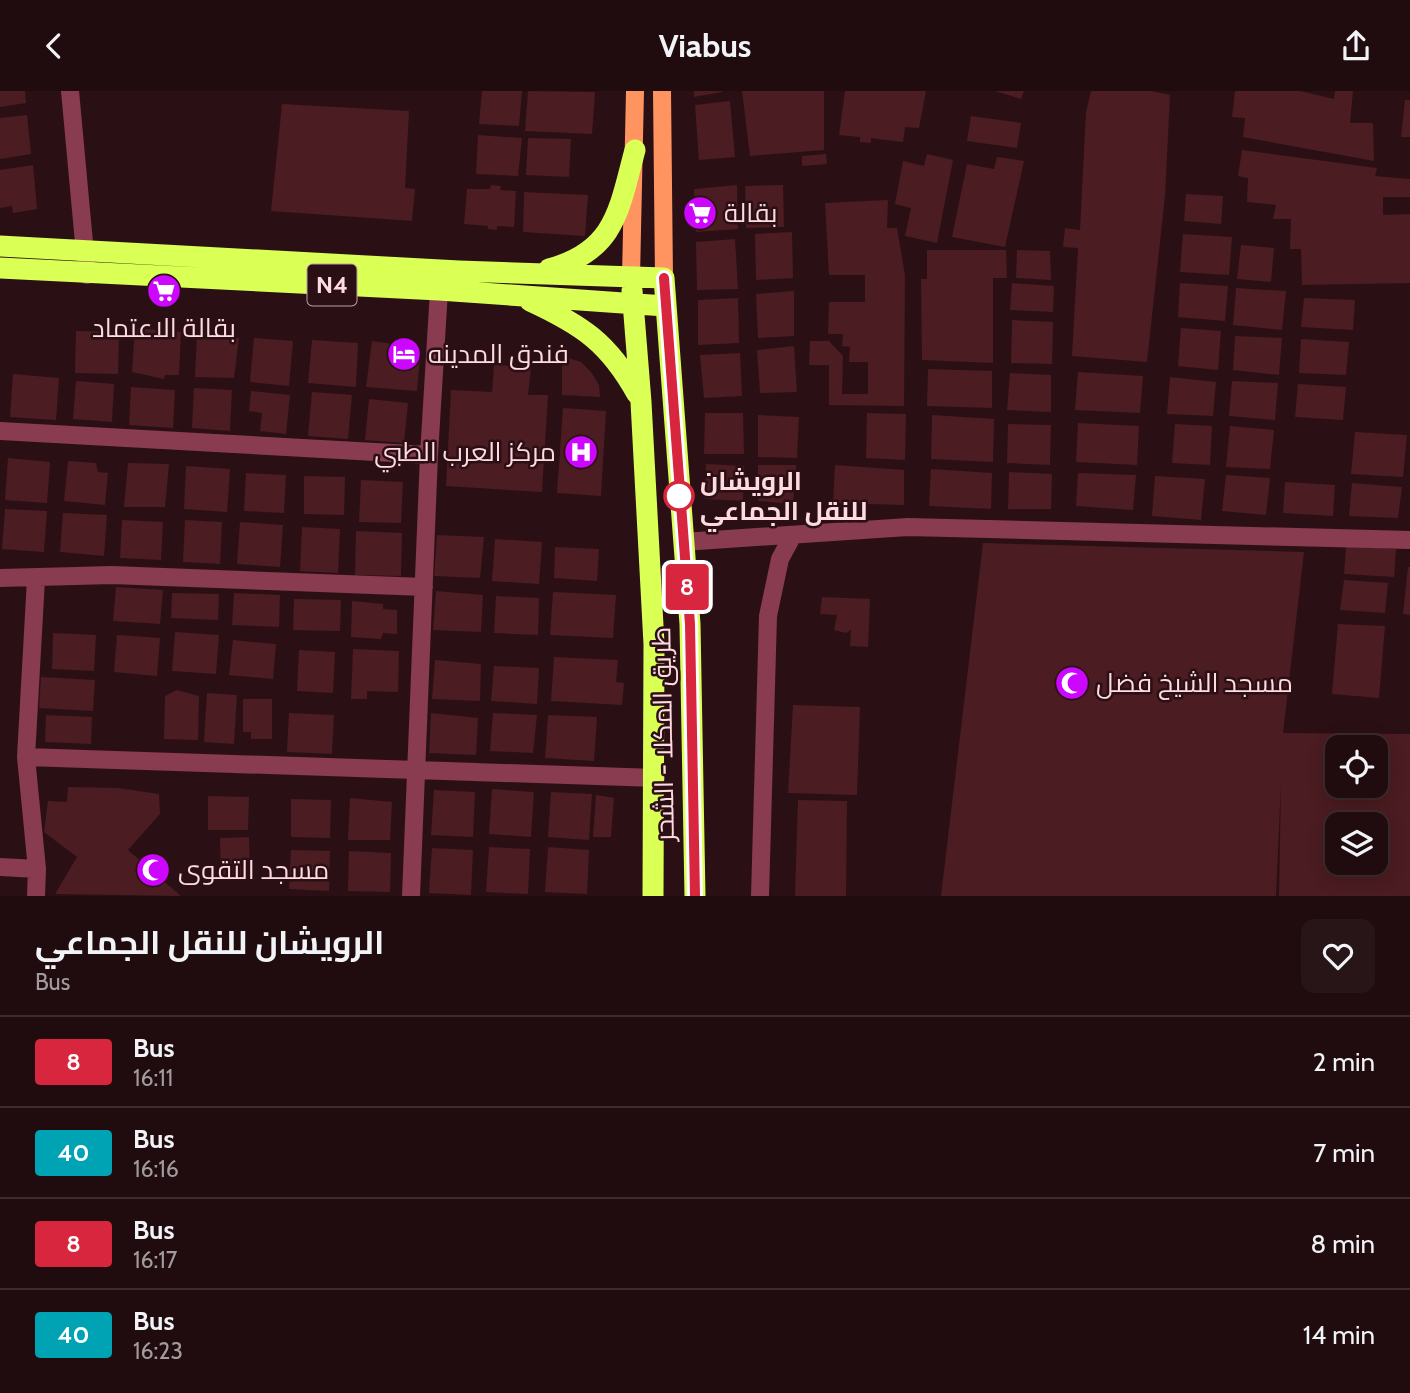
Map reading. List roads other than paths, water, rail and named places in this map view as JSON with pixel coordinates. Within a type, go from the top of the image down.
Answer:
[{"type":"highway","points":[[533,273],[571,263],[593,250],[607,235],[618,212],[635,150]]},
{"type":"highway","name":"N4","points":[[0,246],[664,278]]},
{"type":"highway","name":"N4","points":[[0,268],[88,275],[439,289],[665,306]]},
{"type":"highway","name":"طريق المكلا - الشحر","points":[[631,277],[641,402],[654,644],[656,778],[653,896]]},
{"type":"highway","name":"طريق المكلا - الشحر","points":[[664,278],[690,624],[695,896]]},
{"type":"highway","points":[[515,294],[568,319],[603,344],[623,369],[641,402]]},
{"type":"main road","points":[[631,277],[635,91]]},
{"type":"main road","points":[[662,91],[664,278]]},
{"type":"street","points":[[70,91],[88,275]]},
{"type":"street","points":[[411,896],[429,455],[439,289]]},
{"type":"street","points":[[0,431],[429,455]]},
{"type":"street","points":[[683,542],[908,527],[1410,540]]},
{"type":"street","points":[[760,896],[768,616],[780,559],[793,535]]},
{"type":"street","points":[[0,578],[112,575],[424,587]]},
{"type":"street","points":[[36,579],[26,757],[37,869],[36,896]]},
{"type":"street","points":[[26,757],[656,778]]},
{"type":"street","points":[[0,867],[37,869]]},
{"type":"place","name":"بقالة","points":[[700,213]]},
{"type":"place","name":"بقالة الاعتماد","points":[[164,291]]},
{"type":"place","name":"فندق المدينه","points":[[404,354]]},
{"type":"place","name":"مركز العرب الطبي","points":[[581,452]]},
{"type":"place","name":"الرويشان للنقل الجماعي","points":[[679,496]]},
{"type":"place","name":"مسجد الشيخ فضل","points":[[1072,683]]},
{"type":"place","name":"مسجد التقوى","points":[[153,870]]}]
